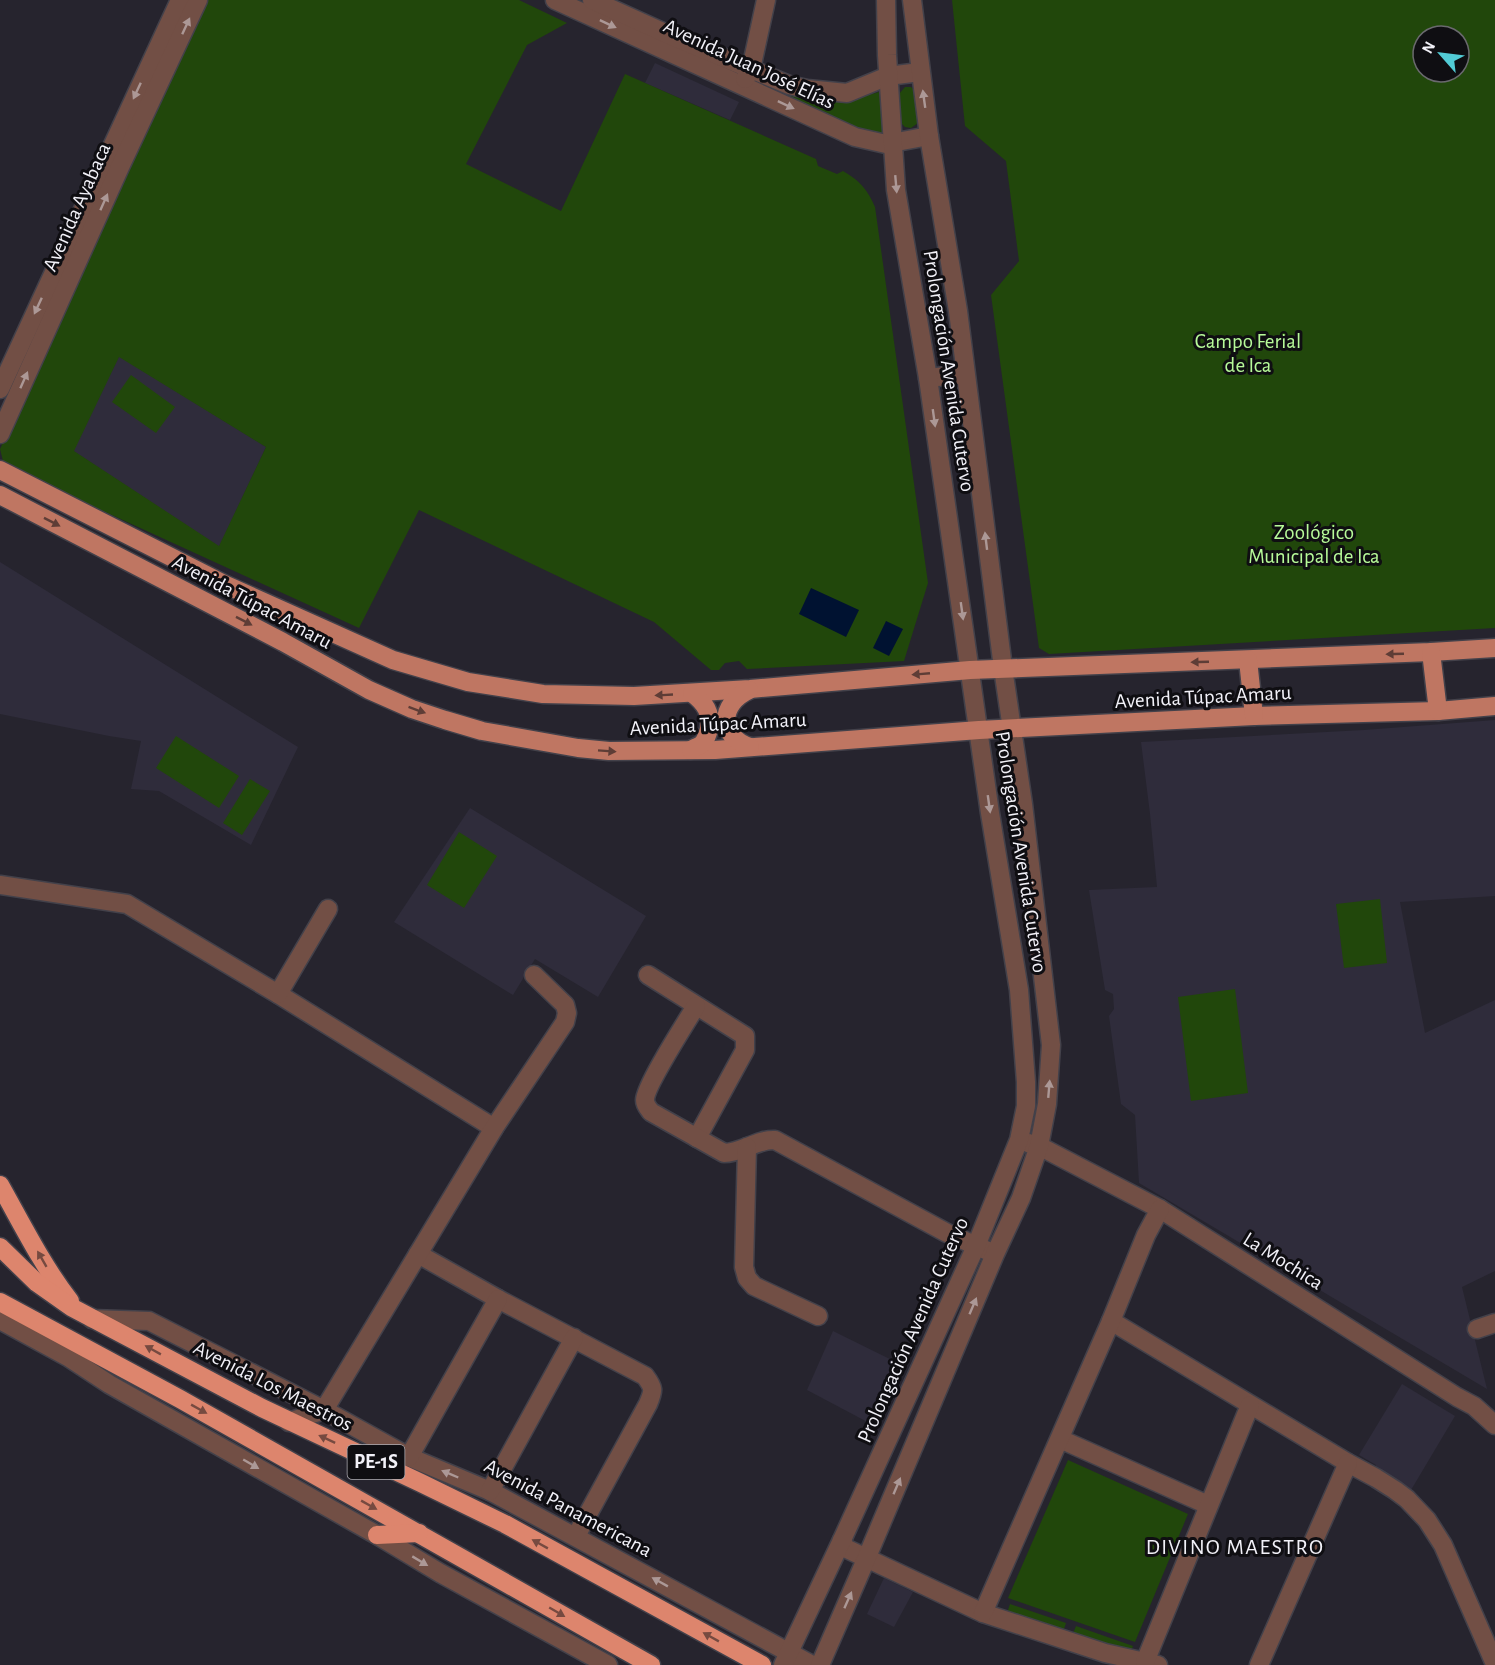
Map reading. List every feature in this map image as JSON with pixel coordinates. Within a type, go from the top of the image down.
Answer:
[{"type":"highway","points":[[0,1185],[58,1285],[70,1301],[92,1319]]},
{"type":"highway","name":"Avenida Los Maestros","points":[[0,1247],[52,1295],[92,1319],[289,1422],[505,1524],[762,1665]]},
{"type":"highway","name":"PE-1S","points":[[0,1302],[180,1399],[651,1665]]},
{"type":"highway","points":[[65,1337],[68,1357]]},
{"type":"highway","points":[[377,1535],[419,1533]]},
{"type":"main road","name":"Avenida Túpac Amaru","points":[[0,470],[226,585],[393,660],[468,682],[543,694],[634,696],[1003,668],[1248,660],[1495,648]]},
{"type":"main road","name":"Avenida Túpac Amaru","points":[[0,495],[283,642],[369,690],[412,709],[482,731],[578,748],[609,751],[691,750],[980,730],[1254,716],[1438,711],[1495,706]]},
{"type":"main road","points":[[216,607],[226,585]]},
{"type":"main road","points":[[1431,652],[1438,711]]},
{"type":"main road","points":[[1248,660],[1254,716]]},
{"type":"main road","points":[[750,689],[733,700],[727,709],[726,718],[733,737],[740,744],[750,747]]},
{"type":"main road","points":[[691,750],[703,743],[708,733],[710,720],[702,700],[692,693]]},
{"type":"street","name":"Avenida Ayabaca","points":[[0,389],[180,0]]},
{"type":"street","name":"Avenida Ayabaca","points":[[0,434],[198,0]]},
{"type":"street","name":"Avenida Juan José Elías","points":[[555,0],[855,137],[886,144],[929,136]]},
{"type":"street","name":"Avenida Juan José Elías","points":[[592,0],[676,39],[789,85],[826,92],[847,93],[888,76],[920,72]]},
{"type":"street","points":[[742,86],[751,69],[766,0]]},
{"type":"street","name":"Prolongación Avenida Cutervo","points":[[786,1659],[976,1246],[1018,1140],[1026,1106],[1019,990],[990,813],[980,730],[928,378],[896,190],[888,76],[886,0]]},
{"type":"street","name":"Prolongación Avenida Cutervo","points":[[820,1665],[1021,1198],[1039,1146],[1051,1067],[1051,1045],[1023,804],[1011,729],[958,311],[929,136],[912,0]]},
{"type":"street","points":[[928,378],[965,374]]},
{"type":"street","points":[[0,885],[127,904],[278,994],[494,1128]]},
{"type":"street","points":[[278,994],[328,909]]},
{"type":"street","points":[[289,1422],[324,1410],[494,1128],[565,1022],[567,1013],[565,1005],[534,975]]},
{"type":"street","points":[[648,975],[745,1036],[745,1050],[698,1138]]},
{"type":"street","points":[[696,1006],[651,1083],[645,1098],[646,1106],[651,1112],[724,1153],[775,1140],[947,1233],[995,1254]]},
{"type":"street","points":[[1024,1046],[1051,1045]]},
{"type":"street","name":"La Mochica","points":[[1018,1140],[1039,1146],[1160,1209],[1474,1407],[1495,1425]]},
{"type":"street","points":[[747,1147],[744,1267],[747,1278],[754,1286],[818,1316]]},
{"type":"street","points":[[984,1613],[1146,1235],[1160,1209]]},
{"type":"street","points":[[418,1254],[645,1376],[651,1384],[653,1392],[576,1536]]},
{"type":"street","points":[[409,1456],[498,1299]]},
{"type":"street","name":"Avenida Panamericana","points":[[92,1319],[149,1321],[409,1456],[490,1491],[576,1536],[786,1659],[812,1665]]},
{"type":"street","points":[[0,1320],[68,1357],[109,1384],[440,1573],[608,1665]]},
{"type":"street","points":[[1111,1321],[1347,1464],[1376,1478],[1413,1504],[1428,1520],[1443,1545],[1494,1664]]},
{"type":"street","points":[[1477,1329],[1495,1323]]},
{"type":"street","points":[[490,1491],[574,1338]]},
{"type":"street","points":[[874,1540],[867,1529],[856,1524],[845,1533],[845,1548],[984,1613],[1095,1650],[1152,1664],[1208,1505],[1250,1405]]},
{"type":"street","points":[[1060,1439],[1208,1505]]},
{"type":"street","points":[[1259,1665],[1347,1464]]},
{"type":"shaded area","points":[[655,63],[739,102],[730,120],[645,83]]},
{"type":"shaded area","points":[[119,356],[266,447],[219,547],[73,451]]},
{"type":"shaded area","points":[[0,562],[298,747],[251,845],[159,791],[131,789],[141,741],[0,714]]},
{"type":"shaded area","points":[[1495,720],[1495,896],[1400,902],[1425,1033],[1495,1000],[1495,1271],[1462,1287],[1487,1389],[1139,1183],[1135,1115],[1121,1104],[1109,1016],[1114,1009],[1113,994],[1105,990],[1089,890],[1157,887],[1141,742],[1364,730]]},
{"type":"shaded area","points":[[470,808],[646,916],[598,997],[535,959],[513,995],[394,922]]},
{"type":"shaded area","points":[[833,1331],[902,1365],[875,1426],[807,1390]]},
{"type":"shaded area","points":[[1402,1384],[1455,1416],[1411,1490],[1374,1469],[1376,1465],[1359,1455]]},
{"type":"shaded area","points":[[884,1578],[913,1592],[894,1627],[867,1614]]},
{"type":"green space","points":[[205,0],[519,0],[567,23],[527,45],[466,164],[561,211],[625,74],[816,159],[818,166],[837,174],[843,171],[854,178],[869,195],[875,207],[928,583],[904,661],[747,669],[739,661],[725,663],[719,670],[711,670],[654,622],[419,510],[359,628],[9,468],[3,461],[0,449]],"holes":[[[119,357],[266,447],[219,546],[74,451]]]},
{"type":"green space","name":"Campo Ferial de Ica","points":[[952,0],[1495,0],[1495,628],[1049,654],[1039,648],[991,295],[1019,261],[1006,161],[965,126]]},
{"type":"green space","points":[[751,84],[796,95],[831,100],[852,99],[879,92],[884,137],[858,132]]},
{"type":"green space","points":[[905,87],[911,87],[915,91],[918,123],[911,128],[901,123],[899,94]]},
{"type":"green space","points":[[131,375],[175,407],[156,433],[112,402]]},
{"type":"green space","points":[[176,736],[239,776],[219,808],[156,768]]},
{"type":"green space","points":[[250,779],[270,791],[242,835],[223,823]]},
{"type":"green space","points":[[459,832],[497,856],[464,908],[427,885]]},
{"type":"green space","points":[[1380,899],[1387,963],[1344,968],[1336,904]]},
{"type":"green space","points":[[1235,989],[1248,1093],[1191,1101],[1178,997]]},
{"type":"green space","points":[[1068,1460],[1188,1514],[1135,1642],[1008,1598]]},
{"type":"green space","points":[[1010,1604],[1066,1623],[1063,1632],[1007,1613]]},
{"type":"green space","points":[[1076,1626],[1133,1646],[1130,1654],[1072,1636]]},
{"type":"water","points":[[811,588],[859,610],[846,637],[799,614]]},
{"type":"water","points":[[886,621],[903,629],[889,656],[873,648]]},
{"type":"district","name":"DIVINO MAESTRO","points":[[1235,1547]]},
{"type":"park label","name":"Zoológico Municipal de Ica","points":[[1314,544]]}]
